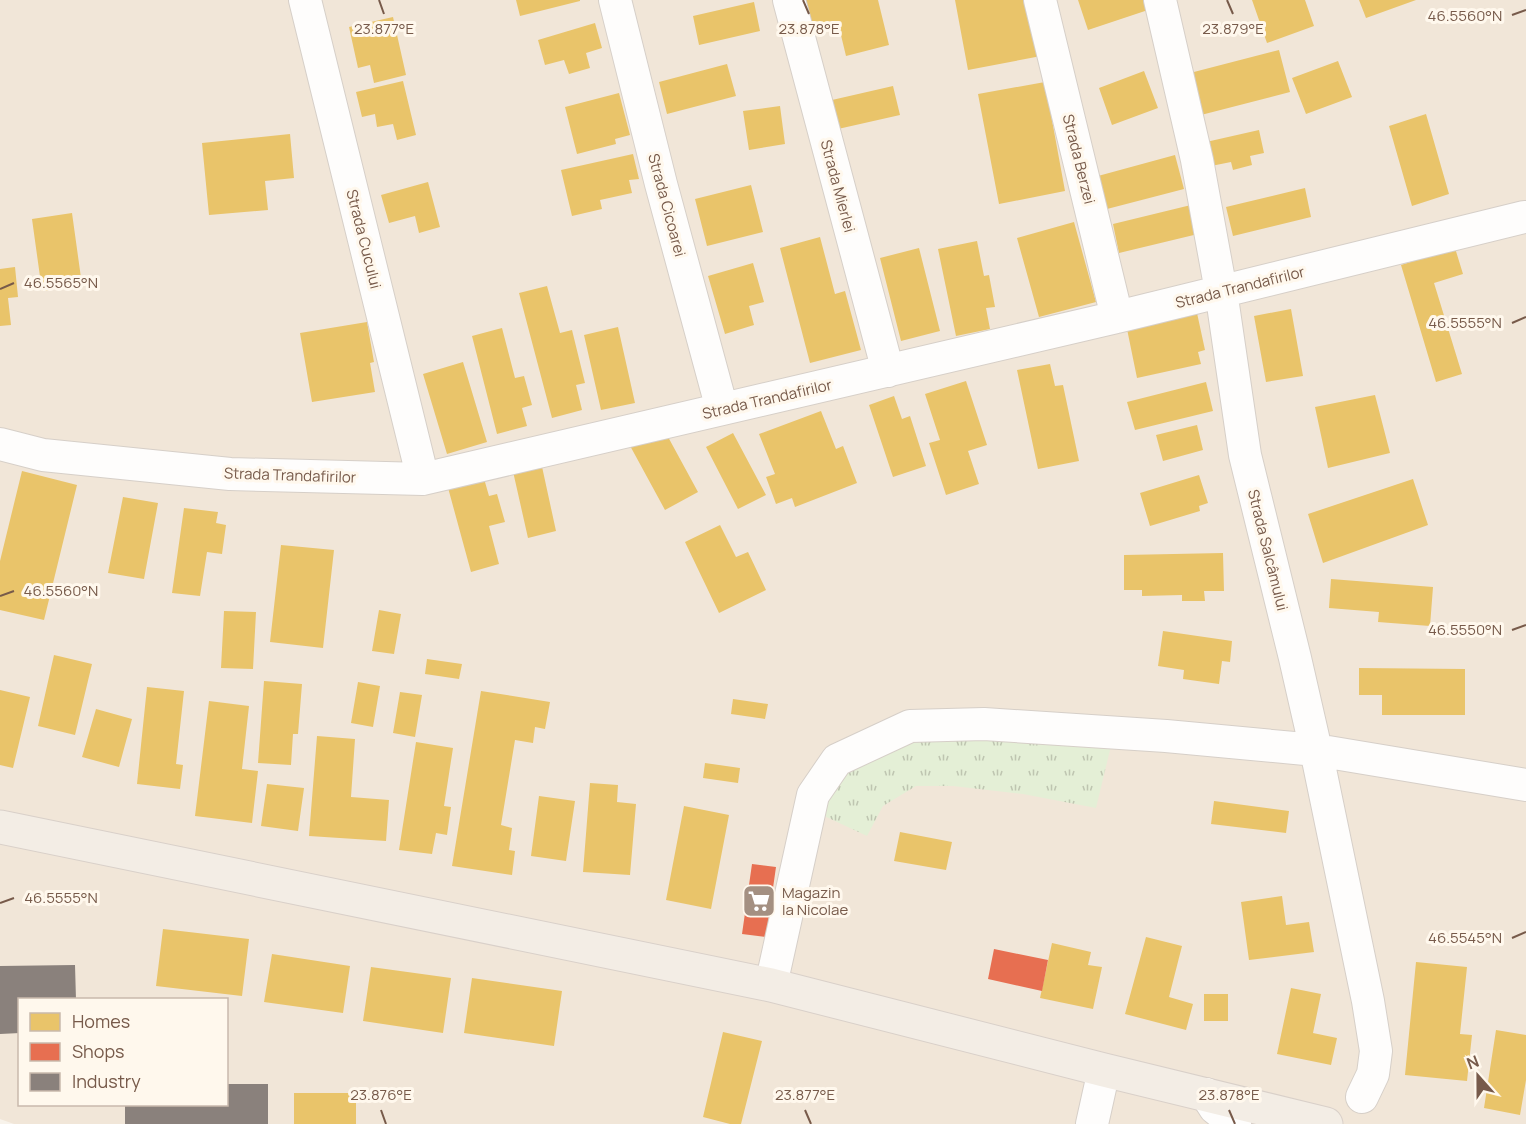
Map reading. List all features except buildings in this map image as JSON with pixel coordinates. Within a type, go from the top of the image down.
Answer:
[{"type":"main road","points":[[0,827],[771,985],[1326,1124]]},
{"type":"street","name":"Strada Cucului","points":[[305,0],[423,479]]},
{"type":"street","name":"Strada Cicoarei","points":[[615,0],[661,184],[722,409]]},
{"type":"street","name":"Strada Mierlei","points":[[789,0],[888,371]]},
{"type":"street","name":"Strada Berzei","points":[[1040,0],[1117,317]]},
{"type":"street","name":"Strada Salcâmului","points":[[1160,0],[1197,160],[1221,291],[1245,455],[1316,750],[1368,1001],[1376,1052],[1373,1074],[1362,1097]]},
{"type":"street","name":"Strada Trandafirilor","points":[[0,444],[43,455],[230,474],[423,479],[1117,317],[1524,217]]},
{"type":"street","points":[[771,985],[813,795],[837,760],[910,726],[984,724],[1166,736],[1316,750],[1526,785]]},
{"type":"street","points":[[1092,1124],[1104,1070]]},
{"type":"street","points":[[1206,1094],[1215,1108],[1235,1124]]},
{"type":"shaded area","points":[[0,0],[1526,0],[1526,1124],[14,1124],[0,1119]]},
{"type":"green space","points":[[950,735],[1111,746],[1096,808],[1023,794],[953,786],[916,786],[883,806],[867,836],[820,814],[852,764],[902,742]]},
{"type":"place","name":"Magazin la Nicolae","points":[[759,901]]}]
